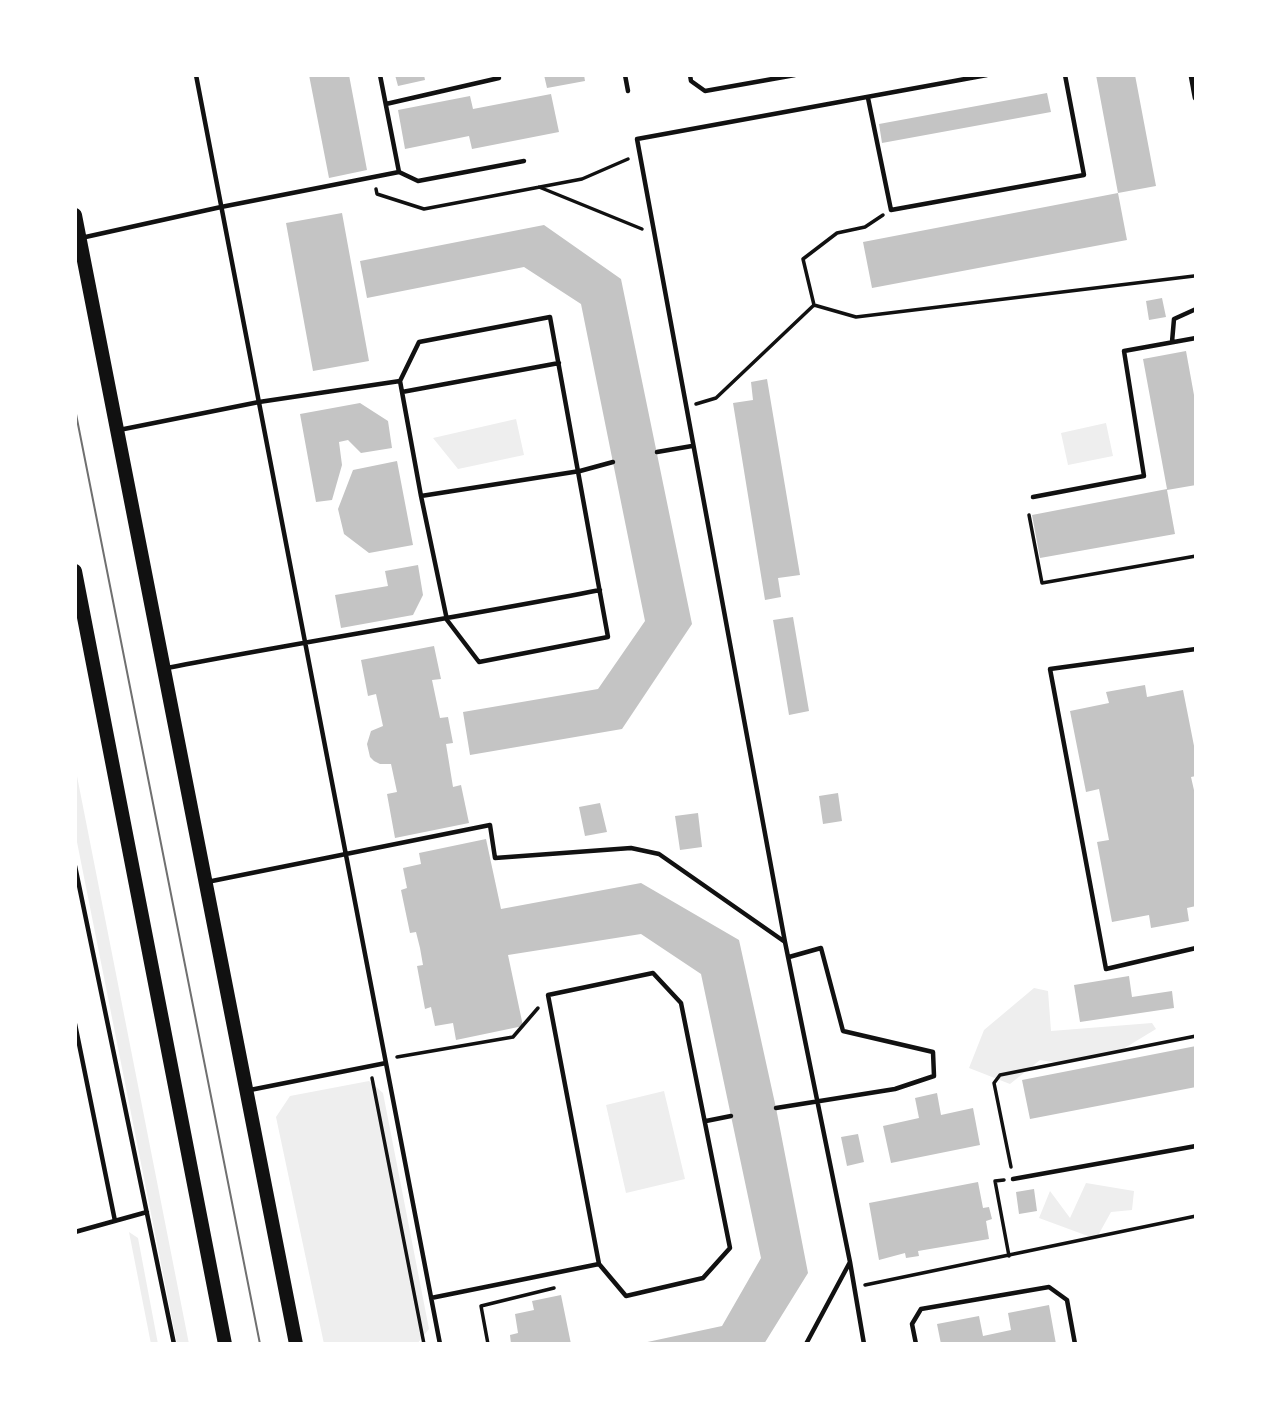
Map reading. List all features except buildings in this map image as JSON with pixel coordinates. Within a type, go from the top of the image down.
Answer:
[{"type":"main road","points":[[75,215],[296,1344]]},
{"type":"main road","points":[[75,571],[225,1344]]},
{"type":"street","points":[[1192,75],[1196,97]]},
{"type":"lane","points":[[196,75],[440,1344]]},
{"type":"lane","points":[[380,75],[399,172]]},
{"type":"lane","points":[[625,75],[628,91]]},
{"type":"lane","points":[[690,75],[691,81],[705,91],[795,75]]},
{"type":"lane","points":[[864,1344],[692,446],[637,139],[987,75]]},
{"type":"lane","points":[[868,98],[891,210],[1084,175],[1065,75]]},
{"type":"lane","points":[[386,104],[499,78]]},
{"type":"lane","points":[[80,238],[399,172],[418,181],[524,161]]},
{"type":"lane","points":[[1172,342],[1174,318],[1196,309]]},
{"type":"lane","points":[[550,317],[559,363],[608,637],[480,662],[447,620],[400,381],[419,342],[550,317]]},
{"type":"lane","points":[[1033,497],[1144,476],[1124,351],[1196,338]]},
{"type":"lane","points":[[402,392],[559,363]]},
{"type":"lane","points":[[118,430],[259,401],[400,381]]},
{"type":"lane","points":[[657,452],[692,446]]},
{"type":"lane","points":[[421,496],[580,471],[613,462]]},
{"type":"lane","points":[[163,669],[305,641],[447,620],[600,590]]},
{"type":"lane","points":[[1196,649],[1050,669],[1106,969],[1196,948]]},
{"type":"lane","points":[[206,882],[490,825],[495,858],[631,848],[659,854],[786,942]]},
{"type":"lane","points":[[75,866],[174,1344]]},
{"type":"lane","points":[[75,905],[83,904]]},
{"type":"lane","points":[[776,1108],[895,1090],[934,1076],[933,1052],[843,1031],[821,948],[789,957]]},
{"type":"lane","points":[[653,974],[681,1003],[706,1121],[730,1248],[703,1278],[626,1296],[599,1264],[548,995],[653,974]]},
{"type":"lane","points":[[75,1024],[115,1221]]},
{"type":"lane","points":[[246,1091],[385,1061]]},
{"type":"lane","points":[[706,1121],[731,1116]]},
{"type":"lane","points":[[1013,1179],[1196,1146]]},
{"type":"lane","points":[[75,1232],[147,1212]]},
{"type":"lane","points":[[806,1344],[850,1262]]},
{"type":"lane","points":[[431,1298],[599,1264]]},
{"type":"lane","points":[[916,1344],[912,1324],[921,1309],[1049,1287],[1067,1300],[1074,1344]]},
{"type":"path","points":[[376,177],[377,194],[424,209],[582,179],[640,154]]},
{"type":"path","points":[[539,187],[654,233]]},
{"type":"path","points":[[814,305],[803,259],[837,233],[865,227],[891,210]]},
{"type":"path","points":[[814,305],[856,317],[1194,276]]},
{"type":"path","points":[[685,408],[716,398],[814,305]]},
{"type":"path","points":[[1029,515],[1042,583],[1193,556],[1196,550]]},
{"type":"path","points":[[385,1061],[513,1037],[548,995]]},
{"type":"path","points":[[1009,1256],[995,1181],[1013,1179],[994,1083],[1000,1075],[1196,1035]]},
{"type":"path","points":[[369,1066],[424,1344]]},
{"type":"path","points":[[854,1287],[1196,1216]]},
{"type":"path","points":[[488,1344],[481,1306],[554,1288]]},
{"type":"shaded area","points":[[516,419],[524,455],[458,469],[433,438]]},
{"type":"shaded area","points":[[1106,423],[1113,456],[1068,465],[1061,433]]},
{"type":"shaded area","points":[[75,766],[189,1344],[177,1344],[75,832]]},
{"type":"shaded area","points":[[1034,988],[1048,991],[1051,1031],[1152,1023],[1156,1029],[1123,1049],[1064,1064],[1040,1060],[1010,1084],[969,1068],[984,1030]]},
{"type":"shaded area","points":[[369,1081],[383,1093],[429,1329],[417,1344],[324,1344],[276,1117],[290,1096]]},
{"type":"shaded area","points":[[664,1091],[685,1179],[626,1193],[606,1105]]},
{"type":"shaded area","points":[[1086,1183],[1134,1191],[1132,1210],[1111,1212],[1096,1239],[1039,1218],[1050,1191],[1070,1218]]},
{"type":"shaded area","points":[[129,1232],[138,1238],[158,1344],[151,1344]]},
{"type":"tram line","points":[[75,409],[260,1344]]}]
